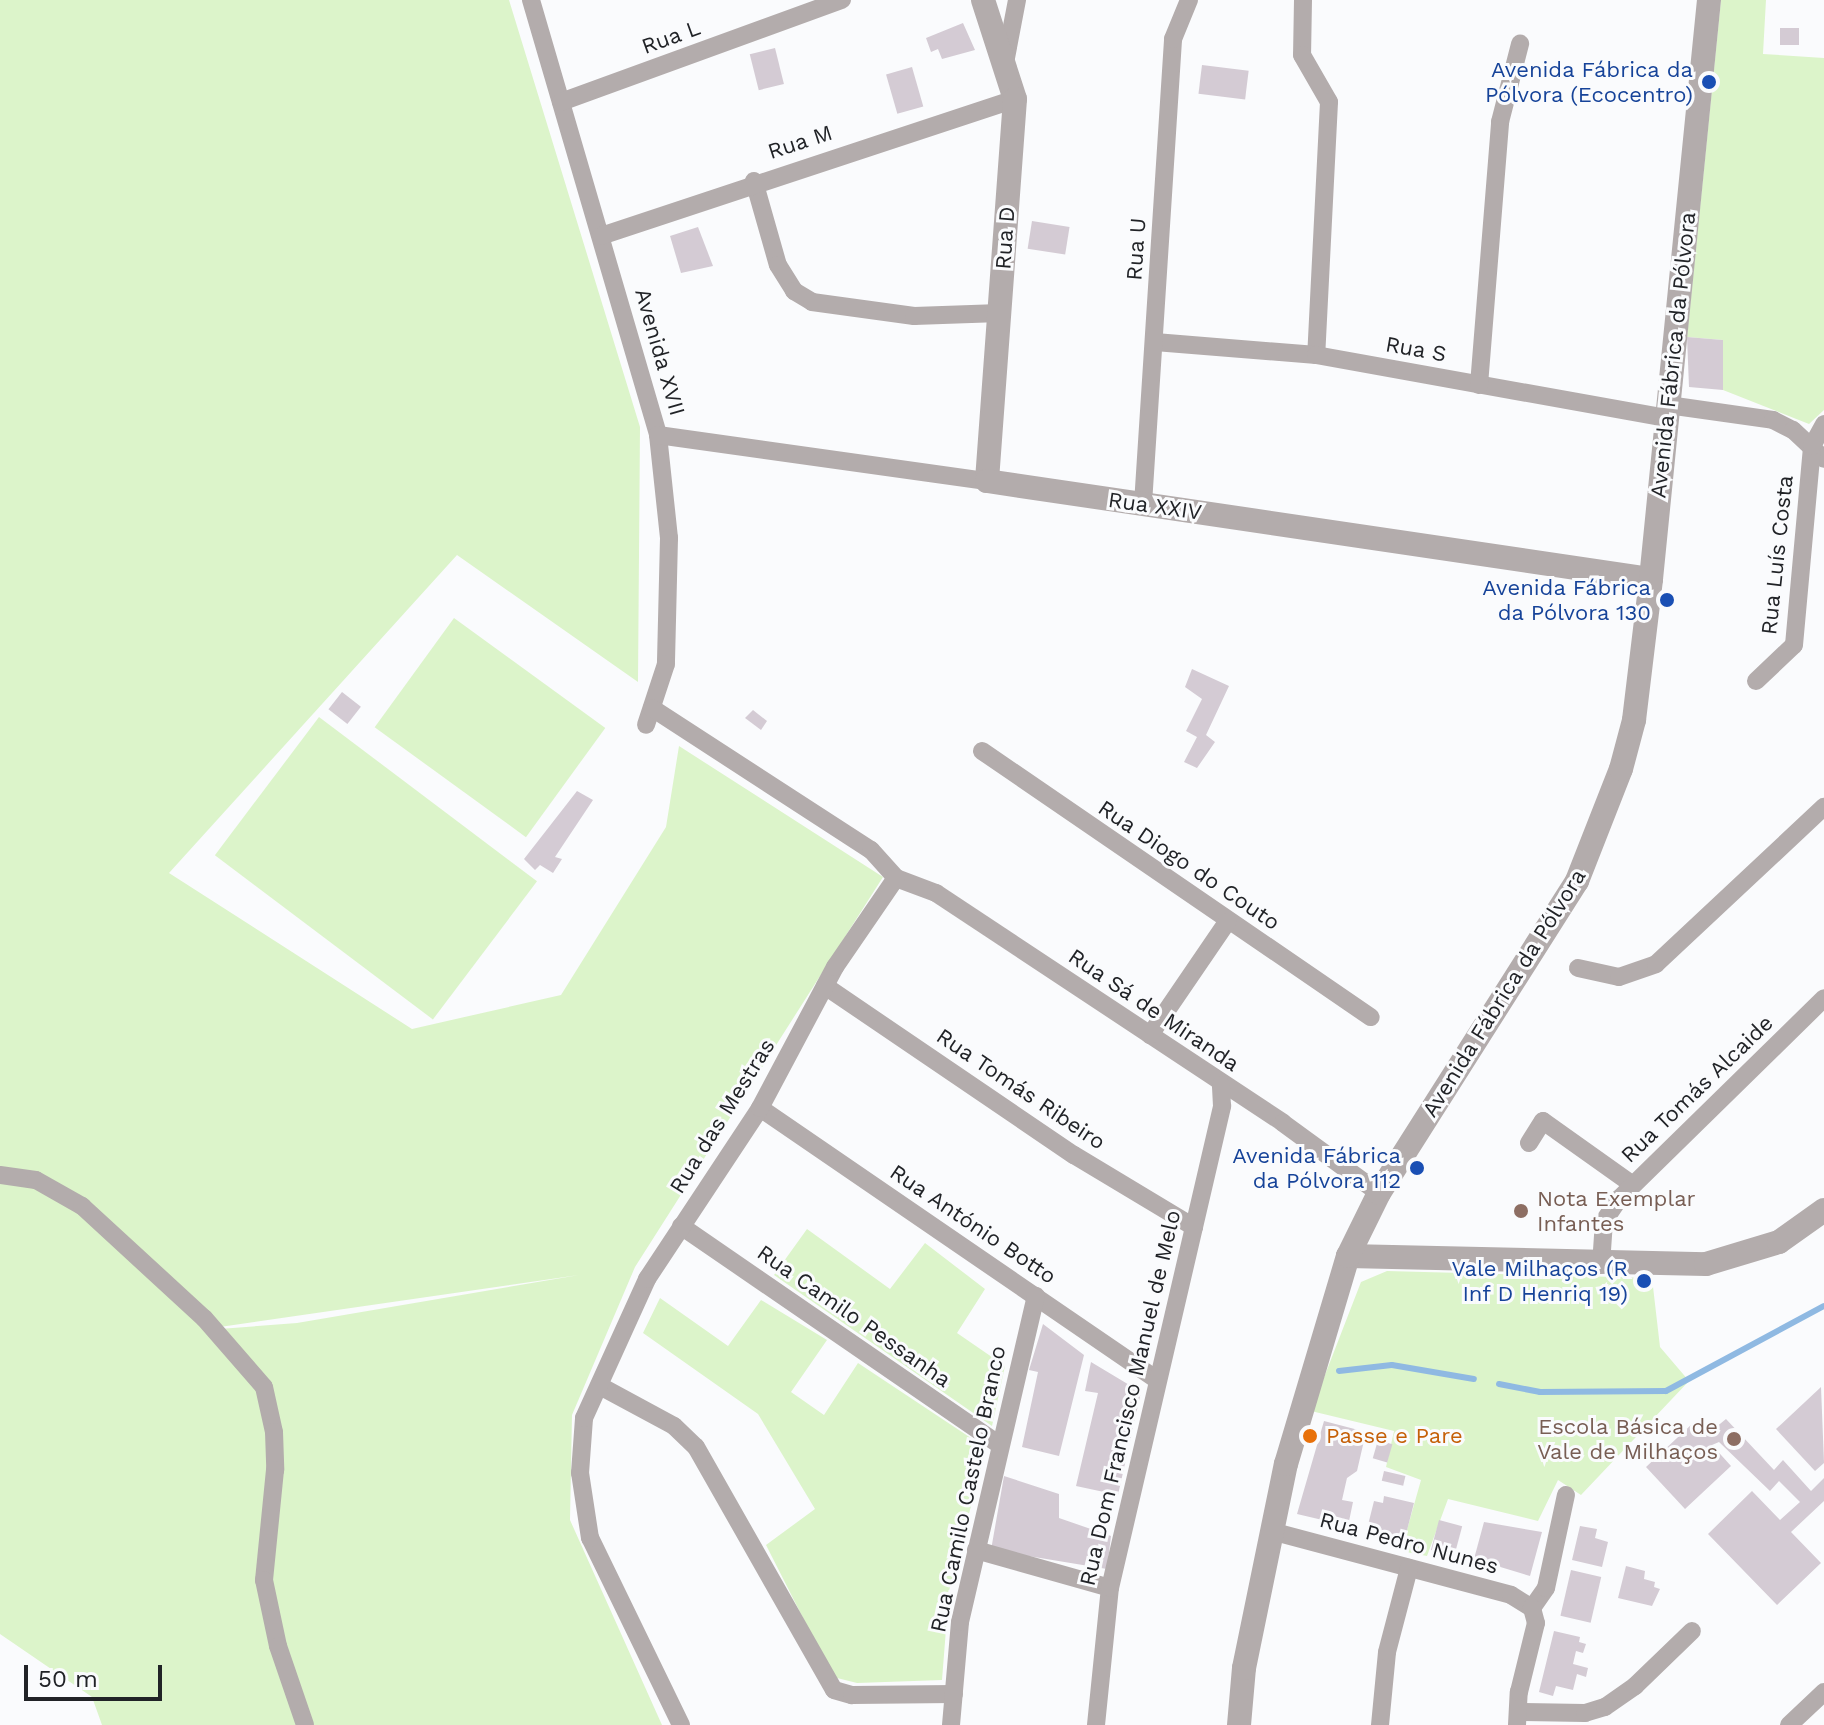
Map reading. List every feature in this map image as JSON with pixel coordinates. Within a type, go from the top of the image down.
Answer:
[{"type":"street","name":"Avenida XVII","points":[[531,0],[658,435],[669,538],[666,664],[649,716],[871,850],[896,878]]},
{"type":"street","name":"Rua L","points":[[561,102],[842,0]]},
{"type":"street","name":"Rua D","points":[[983,0],[1015,99],[987,481]]},
{"type":"street","points":[[1005,63],[1017,0]]},
{"type":"street","name":"Rua U","points":[[1143,504],[1173,39],[1189,0]]},
{"type":"street","points":[[1303,0],[1302,55],[1329,102],[1316,355]]},
{"type":"street","name":"Avenida Fábrica da Pólvora","points":[[1239,1725],[1244,1668],[1271,1531],[1348,1256],[1379,1193],[1577,881],[1592,849],[1634,720],[1709,0]]},
{"type":"street","points":[[1479,385],[1500,122],[1520,44]]},
{"type":"street","name":"Rua M","points":[[601,236],[754,181],[1015,99]]},
{"type":"street","points":[[754,181],[778,265],[794,291],[812,302],[914,316],[1000,313]]},
{"type":"street","name":"Rua S","points":[[1155,342],[1316,355],[1479,385],[1668,412],[1752,413],[1793,430],[1818,453]]},
{"type":"street","name":"Rua Luís Costa","points":[[1756,681],[1794,645],[1824,424]]},
{"type":"street","name":"Rua XXIV","points":[[658,435],[1651,579]]},
{"type":"street","name":"Rua Diogo do Couto","points":[[982,751],[1227,922],[1371,1017]]},
{"type":"street","points":[[1578,968],[1619,977],[1656,964],[1824,807]]},
{"type":"street","name":"Rua Sá de Miranda","points":[[896,878],[936,893],[1150,1035],[1379,1193]]},
{"type":"street","name":"Rua das Mestras","points":[[600,1386],[647,1279],[760,1108],[825,986],[896,878]]},
{"type":"street","points":[[1150,1035],[1227,922]]},
{"type":"street","name":"Rua Tomás Ribeiro","points":[[825,986],[1074,1155],[1194,1227]]},
{"type":"street","name":"Rua Tomás Alcaide","points":[[1601,1265],[1604,1221],[1633,1185],[1824,998]]},
{"type":"street","name":"Rua Dom Francisco Manuel de Melo","points":[[1096,1725],[1110,1588],[1222,1106],[1221,1085]]},
{"type":"street","name":"Rua António Botto","points":[[760,1108],[1157,1380]]},
{"type":"street","points":[[1529,1143],[1543,1121],[1633,1185]]},
{"type":"street","points":[[0,1175],[36,1180],[82,1206],[204,1318],[264,1387],[274,1432],[275,1495],[264,1580],[278,1646],[305,1725]]},
{"type":"street","points":[[1348,1256],[1601,1265],[1731,1260],[1779,1242],[1824,1210]]},
{"type":"street","name":"Rua Camilo Pessanha","points":[[681,1226],[1000,1445]]},
{"type":"street","name":"Rua Camilo Castelo Branco","points":[[951,1725],[960,1622],[1036,1296]]},
{"type":"street","points":[[681,1725],[590,1538],[580,1473],[584,1418],[600,1386],[674,1426],[696,1447],[832,1687],[847,1695],[954,1694]]},
{"type":"street","points":[[1566,1495],[1546,1588],[1532,1608],[1536,1623],[1518,1719],[1572,1714],[1605,1707],[1635,1686],[1692,1631]]},
{"type":"street","name":"Rua Pedro Nunes","points":[[1271,1531],[1511,1595],[1532,1608]]},
{"type":"street","points":[[976,1550],[1110,1588]]},
{"type":"street","points":[[1380,1725],[1385,1663],[1409,1568]]},
{"type":"street","points":[[1789,1725],[1824,1692]]},
{"type":"green space","points":[[0,0],[509,0],[640,427],[638,682],[457,555],[169,873],[412,1029],[561,995],[666,827],[679,746],[883,877],[635,1267],[572,1415],[570,1520],[662,1725],[102,1725],[92,1697],[0,1634]],"holes":[[[579,1275],[297,1323],[206,1330]]]},
{"type":"green space","points":[[1721,0],[1766,0],[1763,54],[1824,58],[1824,410],[1809,424],[1723,390],[1723,340],[1687,337]]},
{"type":"green space","points":[[454,618],[605,728],[526,837],[375,727]]},
{"type":"green space","points":[[319,717],[537,881],[433,1019],[215,855]]},
{"type":"green space","points":[[807,1229],[890,1289],[925,1243],[985,1289],[957,1333],[1005,1366],[992,1426],[774,1275]]},
{"type":"green space","points":[[1387,1271],[1652,1278],[1660,1347],[1689,1381],[1581,1495],[1558,1480],[1538,1521],[1448,1499],[1427,1556],[1401,1551],[1421,1480],[1386,1467],[1394,1431],[1311,1411],[1361,1282]]},
{"type":"green space","points":[[660,1298],[728,1346],[761,1300],[827,1340],[791,1392],[824,1415],[858,1363],[986,1448],[949,1591],[942,1680],[857,1683],[833,1677],[766,1545],[815,1509],[758,1414],[643,1333]]},
{"type":"building","points":[[963,23],[975,50],[942,59],[938,49],[931,52],[926,38]]},
{"type":"building","points":[[1780,28],[1799,28],[1799,45],[1780,45]]},
{"type":"building","points":[[775,48],[784,84],[759,90],[750,54]]},
{"type":"building","points":[[1202,65],[1249,71],[1245,100],[1198,94]]},
{"type":"building","points":[[912,67],[923,106],[897,114],[886,74]]},
{"type":"building","points":[[1032,221],[1070,227],[1065,255],[1028,249]]},
{"type":"building","points":[[698,227],[713,266],[681,273],[670,236]]},
{"type":"building","points":[[1687,337],[1723,340],[1723,390],[1689,387]]},
{"type":"building","points":[[1192,669],[1229,686],[1206,735],[1215,742],[1197,768],[1184,762],[1197,737],[1186,731],[1202,699],[1185,687]]},
{"type":"building","points":[[342,692],[361,707],[347,724],[328,709]]},
{"type":"building","points":[[753,710],[767,721],[761,730],[745,718]]},
{"type":"building","points":[[577,791],[593,800],[555,857],[562,859],[553,873],[540,865],[535,870],[524,859]]},
{"type":"building","points":[[1043,1324],[1084,1355],[1059,1456],[1022,1447],[1038,1372],[1029,1370]]},
{"type":"building","points":[[1091,1362],[1141,1392],[1118,1495],[1076,1486],[1098,1393],[1085,1391]]},
{"type":"building","points":[[1821,1387],[1824,1463],[1815,1471],[1776,1429]]},
{"type":"building","points":[[1726,1419],[1774,1470],[1783,1460],[1811,1491],[1824,1478],[1824,1501],[1791,1532],[1821,1563],[1777,1605],[1708,1534],[1752,1491],[1780,1520],[1800,1502],[1779,1481],[1770,1491],[1719,1442],[1712,1445],[1731,1466],[1685,1509],[1646,1467],[1692,1424],[1704,1437]]},
{"type":"building","points":[[1324,1421],[1366,1432],[1357,1471],[1347,1478],[1342,1500],[1353,1502],[1348,1526],[1297,1514]]},
{"type":"building","points":[[1378,1440],[1392,1444],[1387,1462],[1373,1458]]},
{"type":"building","points":[[1384,1471],[1405,1476],[1403,1486],[1382,1481]]},
{"type":"building","points":[[1004,1476],[1059,1494],[1059,1518],[1111,1536],[1107,1569],[991,1550]]},
{"type":"building","points":[[1384,1496],[1414,1503],[1404,1542],[1375,1534],[1377,1527],[1368,1525],[1374,1501],[1383,1503]]},
{"type":"building","points":[[1439,1520],[1462,1526],[1454,1556],[1431,1550]]},
{"type":"building","points":[[1484,1522],[1542,1532],[1530,1576],[1474,1559]]},
{"type":"building","points":[[1580,1526],[1597,1529],[1595,1538],[1608,1542],[1602,1567],[1572,1560]]},
{"type":"building","points":[[1626,1566],[1645,1571],[1644,1579],[1655,1582],[1654,1587],[1660,1589],[1652,1606],[1618,1598]]},
{"type":"building","points":[[1571,1570],[1601,1577],[1591,1623],[1560,1616]]},
{"type":"building","points":[[1554,1631],[1580,1637],[1579,1642],[1586,1644],[1583,1653],[1576,1651],[1573,1664],[1588,1668],[1586,1677],[1577,1674],[1573,1690],[1556,1686],[1553,1696],[1539,1692]]},
{"type":"waterway","points":[[1499,1384],[1540,1392],[1666,1391],[1824,1306]]},
{"type":"waterway","points":[[1339,1371],[1392,1365],[1474,1379]]},
{"type":"place","name":"Avenida Fábrica da Pólvora (Ecocentro)","points":[[1709,82]]},
{"type":"place","name":"Avenida Fábrica da Pólvora 130","points":[[1667,600]]},
{"type":"place","name":"Avenida Fábrica da Pólvora 112","points":[[1417,1168]]},
{"type":"place","name":"Nota Exemplar Infantes","points":[[1521,1211]]},
{"type":"place","name":"Vale Milhaços (R Inf D Henriq 19)","points":[[1644,1281]]},
{"type":"place","name":"Passe e Pare","points":[[1310,1436]]},
{"type":"place","name":"Escola Básica de Vale de Milhaços","points":[[1734,1439]]}]
